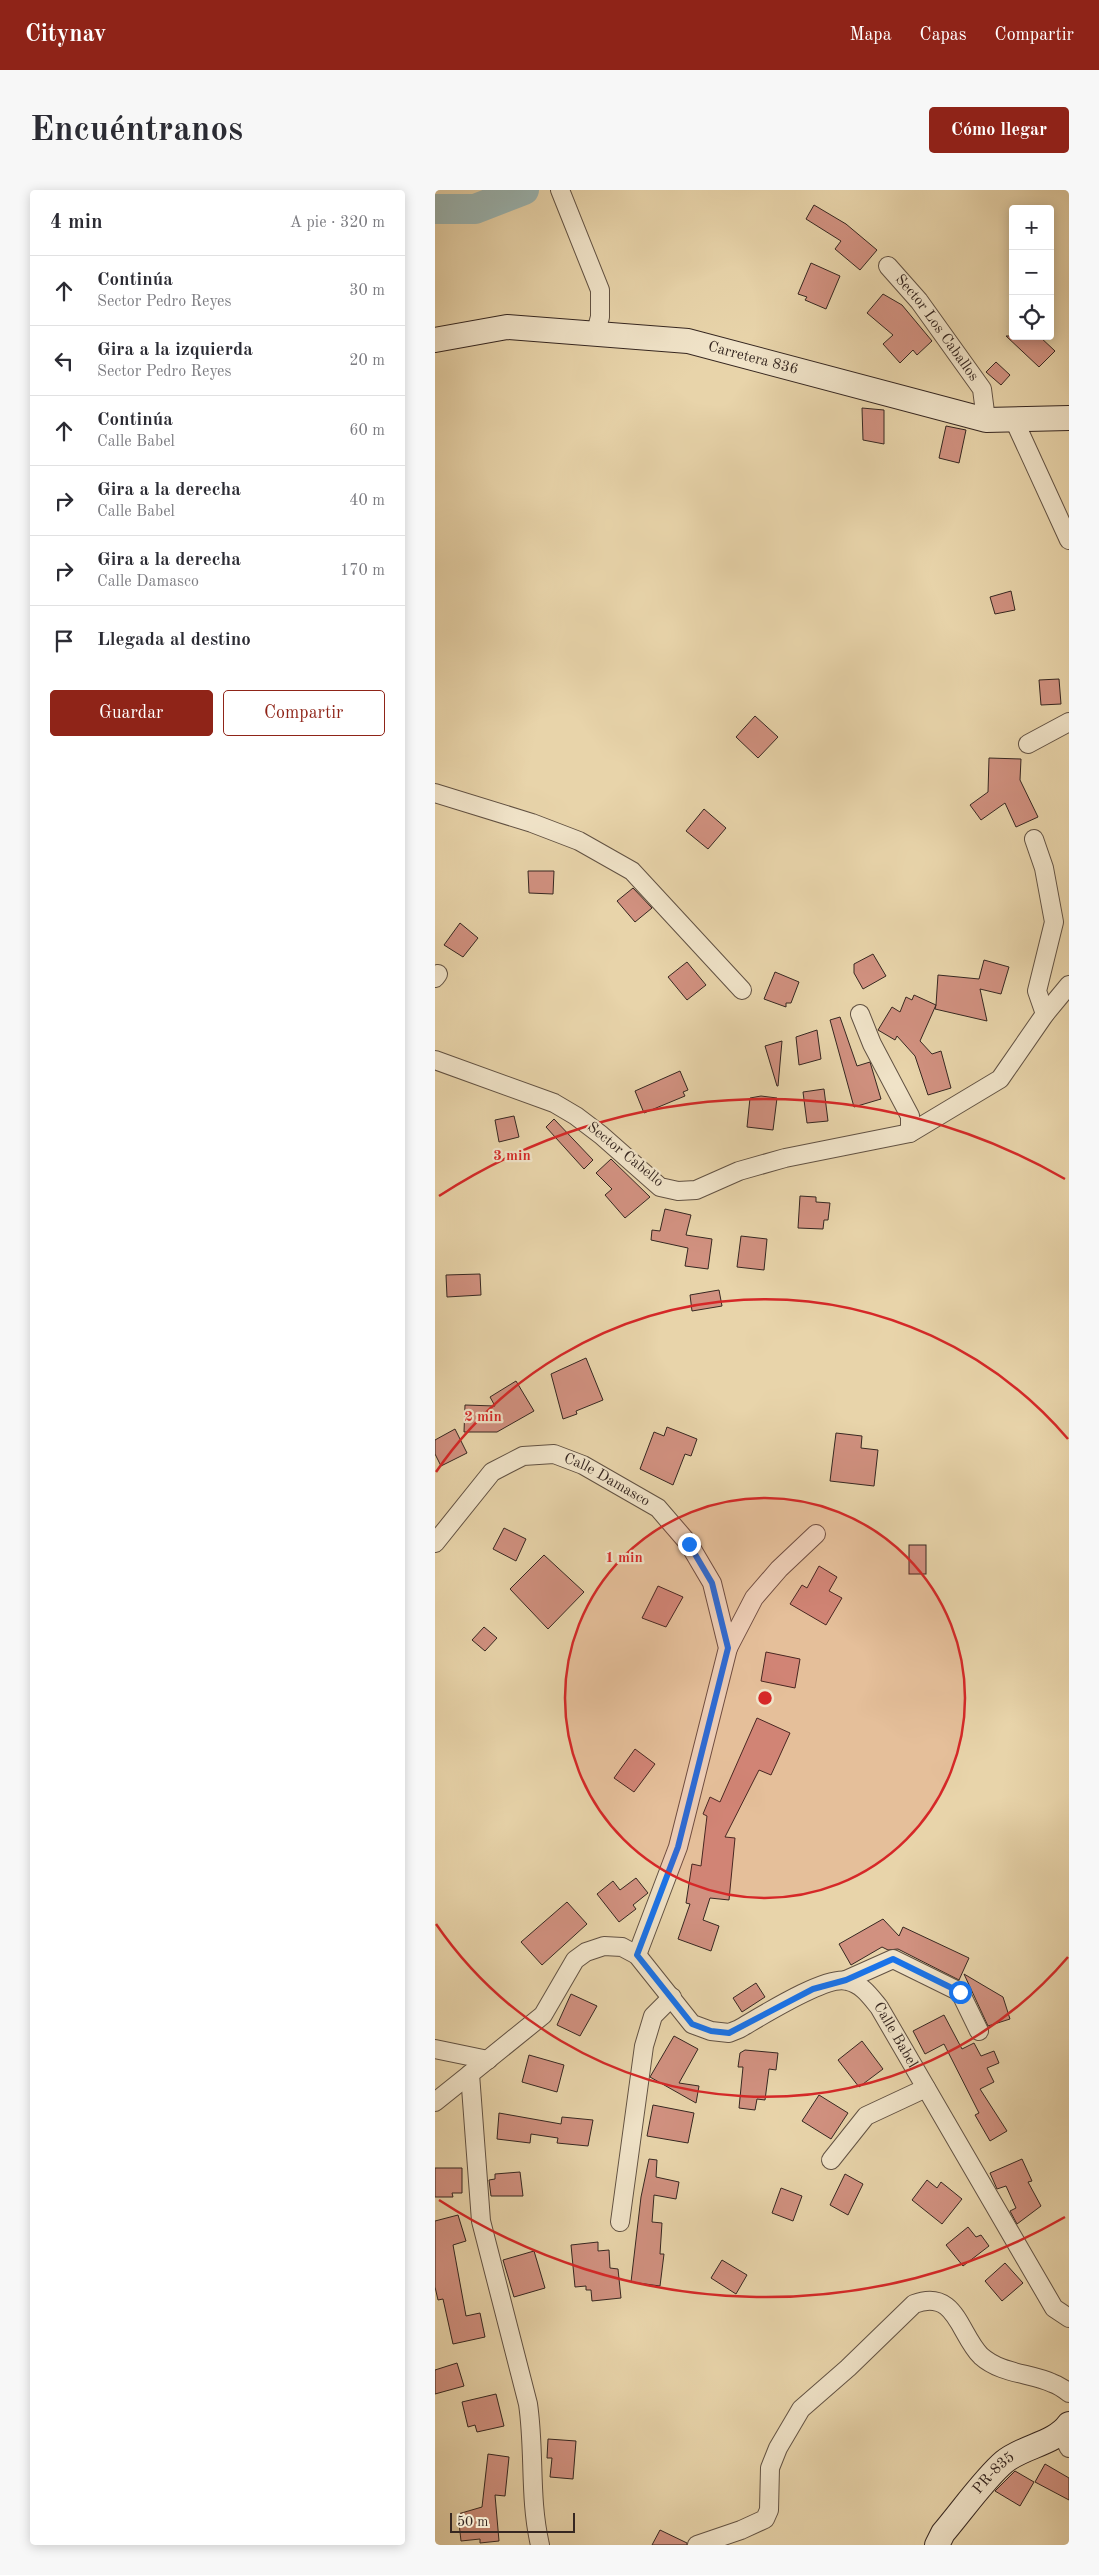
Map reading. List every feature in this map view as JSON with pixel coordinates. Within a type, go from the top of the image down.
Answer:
[{"type":"street","points":[[560,190],[601,296],[600,317],[595,335]]},
{"type":"street","name":"Sector Los Caballos","points":[[888,266],[918,300],[982,389],[986,420]]},
{"type":"street","name":"Carretera 836","points":[[435,340],[507,327],[688,341],[986,420],[1069,418]]},
{"type":"street","points":[[1014,420],[1069,540]]},
{"type":"street","points":[[1028,744],[1069,722]]},
{"type":"street","points":[[435,793],[532,823],[579,841],[632,871],[742,990]]},
{"type":"street","points":[[1034,839],[1044,868],[1054,922],[1037,991],[1045,1014]]},
{"type":"street","name":"Sector Cabello","points":[[435,1060],[554,1103],[601,1135],[660,1187],[678,1191],[695,1190],[739,1171],[785,1158],[910,1132],[1000,1079],[1045,1014],[1069,985]]},
{"type":"street","points":[[860,1014],[872,1044],[910,1116],[910,1132]]},
{"type":"street","name":"Calle Damasco","points":[[435,1543],[492,1472],[523,1456],[554,1454],[583,1465],[657,1508],[689,1544],[712,1583],[728,1648]]},
{"type":"street","name":"Calle Damasco","points":[[637,1955],[678,1847],[728,1648],[754,1598],[779,1568],[816,1534]]},
{"type":"street","points":[[435,2102],[543,2015],[575,1960],[586,1952],[604,1946],[623,1947],[637,1955],[692,2024],[711,2031],[729,2033],[813,1989],[846,1980],[893,1959],[960,1992],[979,2031]]},
{"type":"street","name":"Calle Babel","points":[[846,1980],[861,1986],[879,2007],[1054,2308],[1069,2318]]},
{"type":"street","points":[[620,2222],[644,2046],[653,2016],[672,1997]]},
{"type":"street","points":[[435,2049],[488,2060]]},
{"type":"street","points":[[470,2074],[481,2221],[528,2404],[532,2428],[533,2508],[540,2545]]},
{"type":"street","points":[[831,2160],[866,2116],[925,2088]]},
{"type":"street","points":[[697,2545],[741,2530],[765,2519],[769,2510],[770,2468],[777,2448],[801,2409],[848,2368],[914,2304],[925,2300],[935,2300],[943,2304],[960,2322],[982,2356],[1007,2370],[1052,2383],[1069,2392]]},
{"type":"street","name":"PR-835","points":[[942,2541],[1003,2462],[1025,2448],[1067,2435]]},
{"type":"building","points":[[814,205],[846,224],[877,250],[860,270],[835,249],[841,241],[806,219]]},
{"type":"building","points":[[811,263],[840,276],[826,309],[805,300],[807,297],[798,294]]},
{"type":"building","points":[[883,294],[902,305],[932,341],[917,355],[913,350],[900,363],[883,344],[893,335],[867,313]]},
{"type":"building","points":[[1010,340],[1043,340],[1055,351],[1039,367]]},
{"type":"building","points":[[996,362],[1010,375],[1001,385],[986,372]]},
{"type":"building","points":[[862,408],[884,410],[884,444],[863,440]]},
{"type":"building","points":[[946,426],[966,430],[959,463],[939,458]]},
{"type":"building","points":[[1011,591],[1015,610],[995,614],[990,597]]},
{"type":"building","points":[[1059,679],[1061,704],[1041,705],[1039,680]]},
{"type":"building","points":[[755,716],[778,737],[758,758],[736,737]]},
{"type":"building","points":[[989,758],[1021,759],[1020,780],[1038,817],[1016,827],[1005,803],[981,820],[970,805],[988,792]]},
{"type":"building","points":[[704,809],[726,828],[708,849],[686,831]]},
{"type":"building","points":[[528,871],[554,871],[553,894],[529,893]]},
{"type":"building","points":[[633,888],[652,908],[635,922],[617,901]]},
{"type":"building","points":[[460,923],[478,938],[463,957],[444,945]]},
{"type":"building","points":[[873,954],[886,976],[863,989],[854,973],[854,964]]},
{"type":"building","points":[[984,960],[1009,967],[1001,994],[980,989],[987,1021],[935,1009],[938,975],[979,979]]},
{"type":"building","points":[[687,962],[706,985],[687,1000],[668,977]]},
{"type":"building","points":[[775,972],[799,982],[791,1003],[786,1003],[786,1007],[764,999]]},
{"type":"building","points":[[914,995],[936,1005],[920,1041],[932,1054],[941,1051],[951,1088],[928,1095],[915,1056],[897,1036],[895,1040],[878,1030],[892,1007],[900,1012],[906,997],[912,1000]]},
{"type":"building","points":[[840,1017],[857,1066],[870,1062],[881,1099],[854,1107],[830,1020]]},
{"type":"building","points":[[817,1030],[821,1059],[799,1065],[796,1037]]},
{"type":"building","points":[[782,1041],[778,1086],[777,1086],[765,1046]]},
{"type":"building","points":[[680,1071],[688,1090],[683,1092],[685,1096],[644,1113],[635,1091]]},
{"type":"building","points":[[824,1089],[828,1121],[807,1123],[803,1092]]},
{"type":"building","points":[[761,1096],[777,1098],[773,1130],[747,1127],[750,1098]]},
{"type":"building","points":[[514,1116],[519,1137],[499,1142],[495,1120]]},
{"type":"building","points":[[554,1119],[593,1160],[584,1169],[546,1127]]},
{"type":"building","points":[[611,1159],[650,1197],[625,1218],[605,1195],[612,1189],[596,1173]]},
{"type":"building","points":[[800,1196],[816,1197],[816,1202],[830,1203],[828,1220],[824,1220],[823,1229],[798,1228]]},
{"type":"building","points":[[665,1209],[691,1215],[686,1235],[712,1239],[708,1269],[685,1266],[688,1248],[651,1240],[652,1230],[660,1231]]},
{"type":"building","points":[[741,1236],[767,1239],[764,1270],[737,1267]]},
{"type":"building","points":[[480,1274],[481,1295],[447,1297],[446,1275]]},
{"type":"building","points":[[719,1290],[722,1306],[692,1311],[690,1295]]},
{"type":"building","points":[[586,1358],[603,1400],[576,1411],[577,1414],[563,1419],[551,1374]]},
{"type":"building","points":[[516,1381],[534,1411],[497,1432],[464,1432],[465,1405],[495,1406],[490,1397]]},
{"type":"building","points":[[667,1427],[697,1439],[691,1456],[685,1454],[673,1485],[640,1469],[654,1432],[664,1436]]},
{"type":"building","points":[[455,1429],[467,1453],[441,1466],[435,1454],[435,1440]]},
{"type":"building","points":[[836,1433],[862,1436],[861,1448],[878,1450],[874,1486],[830,1481]]},
{"type":"building","points":[[504,1528],[526,1539],[516,1561],[493,1549]]},
{"type":"building","points":[[909,1545],[926,1545],[926,1574],[909,1574]]},
{"type":"building","points":[[544,1555],[584,1592],[548,1629],[510,1589]]},
{"type":"building","points":[[819,1566],[837,1577],[829,1591],[842,1598],[826,1625],[790,1604],[802,1585],[807,1588]]},
{"type":"building","points":[[658,1586],[683,1597],[666,1627],[642,1618]]},
{"type":"building","points":[[484,1627],[497,1638],[485,1651],[472,1640]]},
{"type":"building","points":[[766,1652],[800,1659],[795,1688],[761,1681]]},
{"type":"building","points":[[757,1718],[790,1733],[771,1775],[759,1770],[725,1837],[735,1838],[729,1900],[710,1898],[703,1920],[719,1926],[711,1951],[678,1939],[690,1904],[686,1903],[692,1864],[701,1866],[707,1816],[703,1814],[710,1797],[720,1802]]},
{"type":"building","points":[[635,1749],[655,1764],[634,1792],[614,1778]]},
{"type":"building","points":[[636,1878],[648,1893],[633,1905],[636,1909],[619,1922],[597,1894],[613,1881],[620,1890]]},
{"type":"building","points":[[567,1902],[587,1924],[542,1965],[521,1942]]},
{"type":"building","points":[[883,1919],[899,1936],[903,1927],[969,1958],[959,1980],[898,1949],[888,1950],[882,1947],[851,1965],[839,1944]]},
{"type":"building","points":[[964,1974],[1003,1997],[1010,2019],[988,2026]]},
{"type":"building","points":[[756,1983],[765,1997],[742,2012],[733,1998]]},
{"type":"building","points":[[571,1994],[597,2006],[580,2036],[557,2025]]},
{"type":"building","points":[[944,2015],[962,2049],[974,2043],[981,2056],[994,2051],[999,2063],[987,2068],[994,2082],[980,2089],[1007,2131],[990,2141],[975,2115],[979,2113],[944,2044],[925,2054],[913,2031]]},
{"type":"building","points":[[674,2036],[698,2049],[679,2083],[699,2086],[696,2103],[650,2077]]},
{"type":"building","points":[[862,2041],[883,2069],[859,2087],[838,2060]]},
{"type":"building","points":[[745,2050],[778,2053],[776,2070],[769,2069],[765,2100],[757,2099],[755,2110],[739,2108],[743,2067],[738,2067],[740,2053]]},
{"type":"building","points":[[529,2055],[564,2065],[557,2092],[522,2082]]},
{"type":"building","points":[[819,2095],[848,2113],[831,2139],[802,2121]]},
{"type":"building","points":[[653,2105],[694,2113],[688,2143],[647,2136]]},
{"type":"building","points":[[499,2113],[561,2124],[562,2117],[593,2120],[588,2146],[557,2143],[558,2138],[531,2134],[530,2143],[497,2139]]},
{"type":"building","points":[[649,2159],[657,2160],[656,2177],[679,2182],[676,2199],[654,2195],[652,2222],[662,2223],[660,2254],[664,2254],[660,2286],[631,2282],[641,2197]]},
{"type":"building","points":[[1022,2159],[1032,2181],[1028,2182],[1041,2206],[1017,2224],[1010,2211],[1016,2208],[1006,2186],[997,2189],[990,2173]]},
{"type":"building","points":[[435,2168],[462,2168],[462,2193],[452,2193],[453,2197],[435,2197]]},
{"type":"building","points":[[520,2172],[523,2196],[491,2196],[489,2180],[495,2179],[495,2174]]},
{"type":"building","points":[[845,2174],[863,2184],[848,2215],[830,2205]]},
{"type":"building","points":[[927,2180],[937,2188],[941,2182],[962,2199],[942,2224],[912,2200]]},
{"type":"building","points":[[781,2188],[802,2196],[793,2221],[772,2213]]},
{"type":"building","points":[[458,2215],[466,2241],[453,2245],[466,2316],[480,2313],[485,2337],[453,2344],[443,2299],[438,2300],[435,2287],[435,2221]]},
{"type":"building","points":[[968,2227],[976,2237],[981,2235],[989,2246],[963,2266],[946,2245]]},
{"type":"building","points":[[598,2242],[598,2251],[609,2250],[610,2268],[618,2269],[621,2298],[592,2301],[591,2290],[586,2290],[586,2286],[575,2287],[571,2245]]},
{"type":"building","points":[[534,2251],[545,2288],[514,2297],[503,2260]]},
{"type":"building","points":[[722,2260],[747,2275],[736,2294],[711,2278]]},
{"type":"building","points":[[1005,2263],[1023,2283],[1002,2301],[985,2281]]},
{"type":"building","points":[[457,2363],[464,2386],[435,2394],[435,2370]]},
{"type":"building","points":[[496,2394],[504,2426],[477,2432],[475,2425],[468,2427],[462,2402]]},
{"type":"building","points":[[548,2439],[576,2441],[573,2479],[550,2477],[552,2458],[547,2458]]},
{"type":"building","points":[[488,2454],[509,2457],[505,2496],[495,2495],[499,2541],[480,2543],[480,2539],[461,2541],[458,2514],[482,2507]]},
{"type":"building","points":[[1045,2464],[1069,2478],[1069,2500],[1035,2482]]},
{"type":"building","points":[[1015,2471],[1034,2482],[1020,2506],[995,2491]]},
{"type":"building","points":[[660,2530],[687,2543],[687,2545],[652,2545]]},
{"type":"waterway","points":[[435,209],[475,209],[524,190]]},
{"type":"route","points":[[689,1544],[712,1583],[728,1648],[678,1847],[637,1955],[692,2024],[711,2031],[729,2033],[813,1989],[830,1982],[846,1980],[893,1959],[960,1992]]}]
